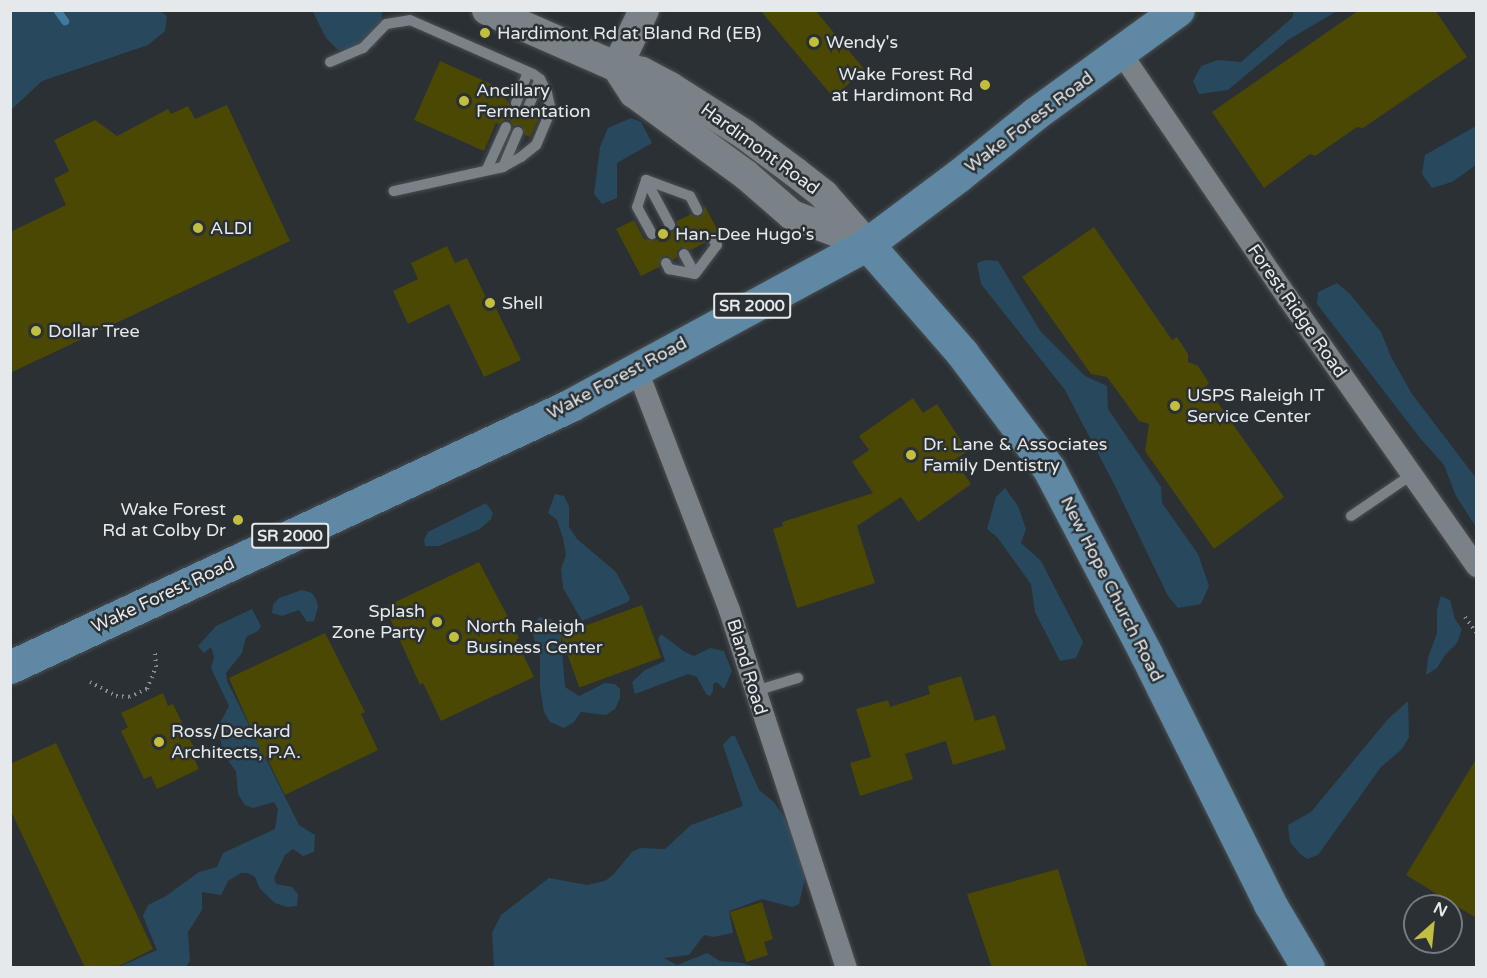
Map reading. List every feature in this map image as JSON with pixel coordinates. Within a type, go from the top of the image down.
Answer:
[{"type":"main road","name":"Wake Forest Road","points":[[10,667],[571,405],[867,244],[958,176],[1036,113],[1178,10]]},
{"type":"main road","name":"New Hope Church Road","points":[[867,244],[962,352],[1049,469],[1146,654],[1270,904],[1308,968]]},
{"type":"street","name":"Hardimont Road","points":[[487,10],[617,67],[642,72],[670,87],[744,134],[824,195],[867,244]]},
{"type":"street","points":[[617,67],[644,10]]},
{"type":"street","name":"Forest Ridge Road","points":[[1121,53],[1476,566]]},
{"type":"street","name":"Bland Road","points":[[637,370],[708,550],[846,968]]},
{"type":"lane","points":[[330,62],[363,48],[386,24],[411,20],[540,79],[551,110],[536,145],[521,158],[503,167],[394,191]]},
{"type":"lane","points":[[516,103],[528,72]]},
{"type":"lane","points":[[528,108],[540,79]]},
{"type":"lane","points":[[487,169],[506,127]]},
{"type":"lane","points":[[503,167],[518,132]]},
{"type":"lane","points":[[646,180],[690,196],[697,210]]},
{"type":"lane","points":[[646,180],[670,225]]},
{"type":"lane","points":[[646,180],[637,207],[652,234]]},
{"type":"lane","points":[[666,263],[669,269],[695,274],[717,245],[713,239]]},
{"type":"lane","points":[[684,254],[693,270]]},
{"type":"lane","points":[[1352,516],[1411,475]]},
{"type":"lane","points":[[755,691],[798,678]]},
{"type":"path","points":[[1465,617],[1476,632]]},
{"type":"path","points":[[90,682],[116,696],[129,697],[147,689],[156,667],[155,652]]},
{"type":"shaded area","points":[[159,10],[167,16],[165,31],[148,45],[42,81],[11,110],[11,11]]},
{"type":"shaded area","points":[[312,10],[382,11],[381,34],[375,47],[338,50],[326,38]]},
{"type":"shaded area","points":[[1294,11],[1337,11],[1288,40],[1228,90],[1199,94],[1193,81],[1201,66],[1218,60],[1241,62],[1292,18]]},
{"type":"shaded area","points":[[631,118],[641,122],[652,143],[617,163],[617,198],[602,204],[594,194],[600,147],[608,128]]},
{"type":"shaded area","points":[[1476,126],[1476,165],[1452,182],[1432,188],[1422,174],[1425,155]]},
{"type":"shaded area","points":[[986,260],[998,261],[1041,332],[1085,376],[1107,386],[1108,409],[1161,487],[1162,503],[1198,554],[1209,586],[1201,604],[1178,608],[1168,596],[1065,390],[981,284],[977,263]]},
{"type":"shaded area","points":[[1337,283],[1350,294],[1381,332],[1391,357],[1412,394],[1476,478],[1476,527],[1456,496],[1444,465],[1420,438],[1317,304],[1318,292]]},
{"type":"shaded area","points":[[1005,488],[1018,506],[1026,529],[1021,543],[1041,561],[1083,642],[1076,658],[1060,661],[1035,612],[1031,584],[997,537],[987,529],[996,497]]},
{"type":"shaded area","points":[[555,494],[564,496],[569,506],[569,527],[577,539],[616,572],[630,598],[628,602],[582,621],[563,588],[561,569],[566,555],[563,538],[557,520],[548,513]]},
{"type":"shaded area","points":[[486,503],[493,513],[491,519],[480,529],[439,546],[425,546],[424,540],[428,532]]},
{"type":"shaded area","points":[[302,590],[312,593],[316,599],[318,607],[314,621],[307,622],[299,610],[282,616],[272,613],[273,605],[279,598]]},
{"type":"shaded area","points":[[1441,596],[1450,600],[1455,619],[1462,629],[1457,643],[1445,655],[1437,668],[1426,675],[1428,658],[1437,633],[1437,610]]},
{"type":"shaded area","points":[[252,609],[261,626],[258,631],[246,637],[242,653],[226,673],[227,681],[299,825],[315,835],[314,852],[303,856],[293,849],[285,855],[274,878],[276,884],[292,887],[298,894],[297,906],[287,907],[275,903],[260,889],[255,877],[248,873],[241,873],[228,881],[221,895],[202,892],[202,910],[188,932],[190,961],[186,967],[117,968],[157,950],[143,916],[148,905],[166,896],[199,872],[217,867],[223,853],[275,829],[278,809],[274,802],[253,808],[245,805],[238,794],[236,771],[223,754],[219,725],[229,706],[211,668],[214,657],[211,647],[204,653],[198,646],[216,626]]},
{"type":"shaded area","points":[[539,617],[551,619],[560,627],[565,687],[579,696],[605,683],[615,684],[620,689],[620,698],[615,709],[606,715],[581,712],[574,722],[564,728],[550,722],[544,712],[540,688],[540,657],[533,635],[533,626]]},
{"type":"shaded area","points":[[661,634],[694,656],[710,648],[724,651],[732,671],[724,689],[717,682],[713,684],[710,696],[706,694],[697,677],[688,674],[635,694],[632,682],[645,670],[665,661],[658,639]]},
{"type":"shaded area","points":[[1408,701],[1409,737],[1402,749],[1381,767],[1318,855],[1307,859],[1290,842],[1288,825],[1311,812],[1388,719]]},
{"type":"shaded area","points":[[731,736],[735,736],[759,790],[774,802],[795,840],[807,870],[799,904],[792,907],[762,899],[729,911],[733,933],[713,937],[704,935],[689,955],[664,958],[677,965],[707,953],[720,961],[742,963],[754,967],[494,967],[492,933],[501,915],[549,878],[587,885],[605,881],[614,874],[632,852],[640,848],[665,849],[691,825],[743,806],[723,745]]},
{"type":"building","name":"Wendy's","points":[[760,10],[815,10],[865,70],[833,97]]},
{"type":"building","points":[[1359,10],[1435,10],[1467,57],[1363,128],[1357,127],[1315,156],[1310,154],[1264,188],[1212,112]]},
{"type":"building","points":[[440,61],[509,92],[506,99],[513,110],[521,109],[526,115],[535,111],[541,114],[530,137],[525,135],[521,125],[513,126],[510,120],[505,120],[499,124],[496,123],[484,151],[414,120]]},
{"type":"building","points":[[227,105],[290,241],[10,373],[10,232],[66,205],[54,179],[69,171],[54,140],[95,120],[117,136],[168,109],[171,114],[188,106],[195,119]]},
{"type":"building","points":[[705,206],[720,235],[709,232],[706,242],[691,250],[681,247],[677,251],[677,257],[673,260],[667,256],[662,257],[659,267],[641,276],[616,229],[634,220],[644,239],[655,241],[659,237],[659,231],[663,228],[673,232],[677,228],[677,221],[691,214],[696,217],[701,216]]},
{"type":"building","points":[[1094,227],[1172,340],[1177,337],[1188,354],[1188,362],[1198,366],[1209,383],[1206,386],[1284,497],[1214,549],[1145,451],[1149,424],[1139,421],[1107,377],[1091,374],[1022,277]]},
{"type":"building","points":[[447,246],[455,263],[467,258],[490,306],[494,304],[521,360],[484,377],[449,304],[408,324],[393,291],[418,279],[411,263]]},
{"type":"building","points":[[913,398],[923,413],[937,404],[968,451],[954,460],[971,484],[918,522],[901,497],[857,526],[875,583],[797,608],[773,529],[783,526],[782,522],[873,493],[852,462],[869,450],[859,436]]},
{"type":"building","points":[[479,562],[519,638],[516,640],[534,677],[441,721],[423,683],[420,685],[385,607]]},
{"type":"building","points":[[642,605],[661,658],[579,687],[560,635]]},
{"type":"building","points":[[325,633],[365,712],[361,714],[378,750],[285,795],[266,756],[264,758],[229,678]]},
{"type":"building","points":[[961,676],[975,721],[995,715],[1006,749],[953,765],[946,741],[905,754],[913,779],[860,796],[850,763],[871,757],[856,709],[888,700],[890,707],[930,694],[928,686]]},
{"type":"building","name":"Ross/Deckard Architects, P.A.","points":[[163,693],[168,706],[173,704],[197,754],[193,756],[199,769],[157,789],[151,776],[144,779],[121,731],[128,727],[121,713]]},
{"type":"building","points":[[56,743],[153,949],[115,968],[85,968],[10,809],[10,764]]},
{"type":"building","points":[[1476,759],[1476,918],[1463,910],[1463,894],[1437,894],[1406,875]]},
{"type":"building","points":[[1058,869],[1088,968],[992,968],[967,894]]},
{"type":"building","points":[[762,902],[773,939],[764,942],[768,955],[746,962],[730,912]]},
{"type":"waterway","points":[[57,10],[65,21]]},
{"type":"place","name":"Hardimont Rd at Bland Rd (EB)","points":[[485,33]]},
{"type":"place","name":"Wendy's","points":[[814,42]]},
{"type":"place","name":"Wake Forest Rd at Hardimont Rd","points":[[985,85]]},
{"type":"place","name":"Ancillary Fermentation","points":[[464,101]]},
{"type":"place","name":"ALDI","points":[[198,228]]},
{"type":"place","name":"Han-Dee Hugo's","points":[[663,234]]},
{"type":"place","name":"Shell","points":[[490,303]]},
{"type":"place","name":"Dollar Tree","points":[[36,331]]},
{"type":"place","name":"USPS Raleigh IT Service Center","points":[[1175,406]]},
{"type":"place","name":"Dr. Lane & Associates Family Dentistry","points":[[911,455]]},
{"type":"place","name":"Wake Forest Rd at Colby Dr","points":[[238,520]]},
{"type":"place","name":"Splash Zone Party","points":[[437,622]]},
{"type":"place","name":"North Raleigh Business Center","points":[[454,637]]},
{"type":"place","name":"Ross/Deckard Architects, P.A.","points":[[159,742]]}]
